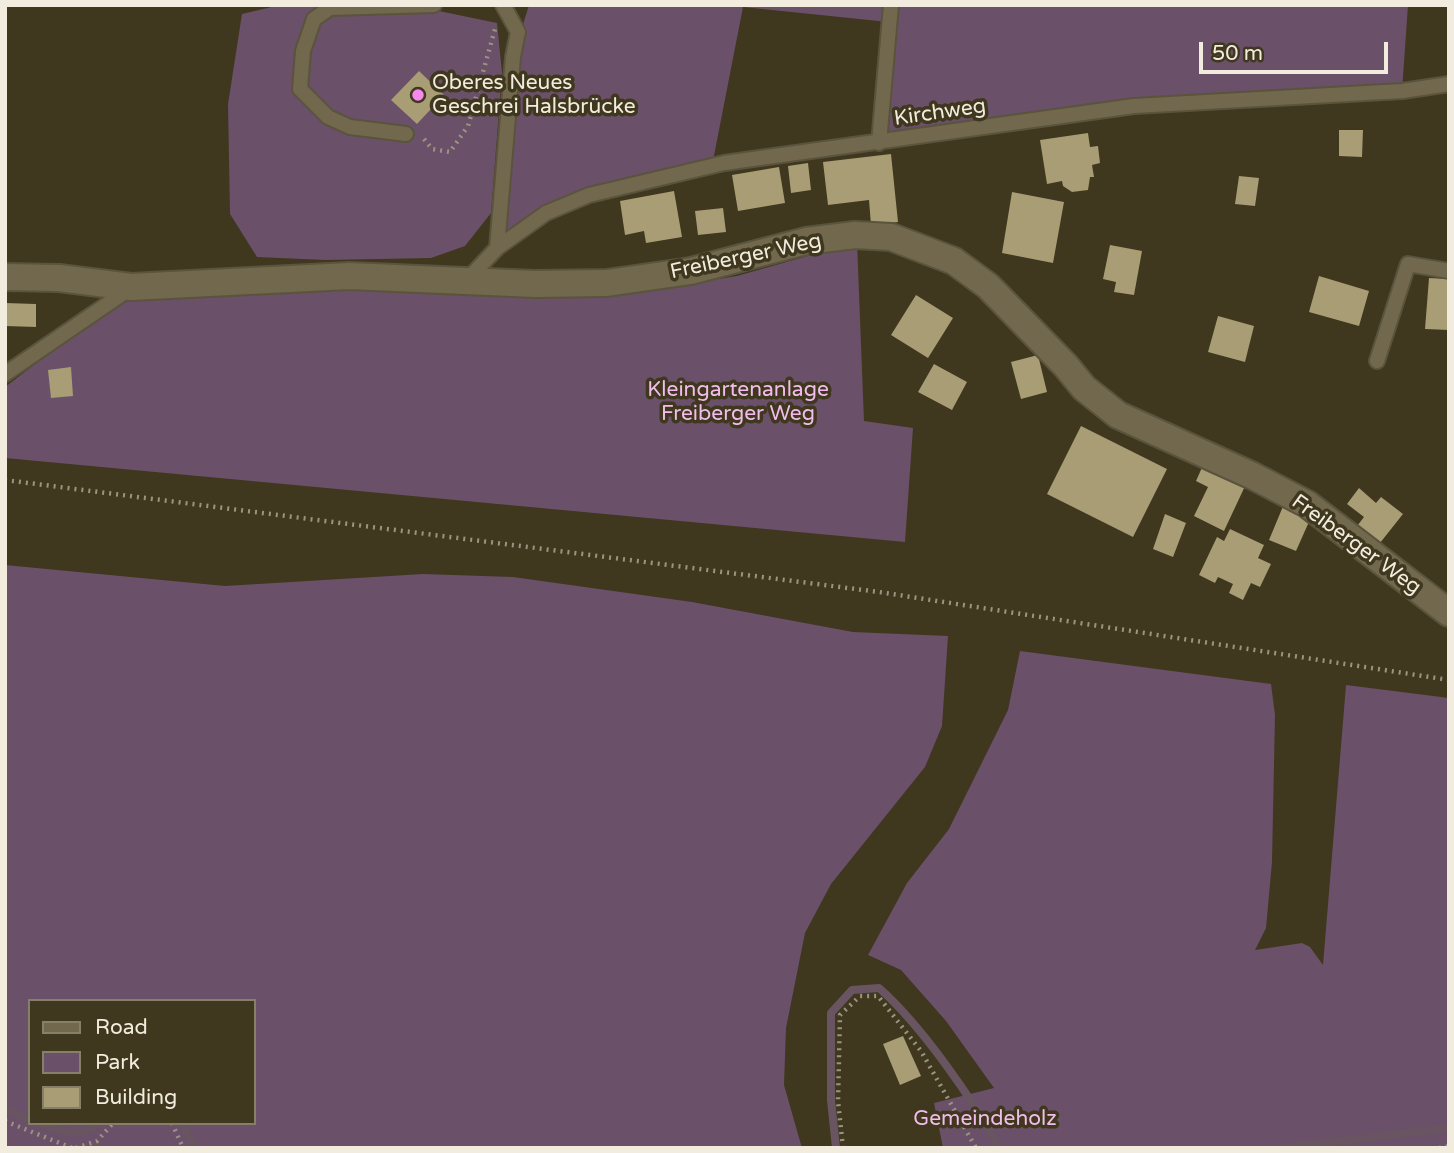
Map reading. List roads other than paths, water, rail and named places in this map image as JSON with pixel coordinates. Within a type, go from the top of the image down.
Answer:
[{"type":"street","name":"Freiberger Weg","points":[[5,277],[60,278],[131,287],[349,276],[468,279],[535,284],[607,283],[691,271],[806,241],[855,235],[891,237],[954,261],[988,286],[1084,388],[1118,415],[1254,476],[1307,504],[1449,612]]},
{"type":"lane","points":[[406,134],[350,127],[328,117],[300,89],[303,51],[314,19],[330,8],[433,5]]},
{"type":"lane","points":[[496,248],[513,57],[518,33],[503,5]]},
{"type":"lane","points":[[878,143],[891,5]]},
{"type":"lane","name":"Kirchweg","points":[[468,279],[496,248],[546,214],[589,195],[724,163],[1134,106],[1402,91],[1449,84]]},
{"type":"lane","points":[[1377,361],[1408,264],[1449,271]]},
{"type":"lane","points":[[5,374],[131,287]]},
{"type":"waterway","points":[[836,1148],[831,1100],[831,1013],[852,990],[879,988],[911,1021],[945,1063],[999,1148]]},
{"type":"waterway","points":[[5,1108],[28,1119]]},
{"type":"waterway","points":[[45,1125],[69,1132],[85,1131],[96,1125]]},
{"type":"waterway","points":[[183,1125],[195,1148]]},
{"type":"waterway","points":[[1281,1148],[1449,1128]]},
{"type":"place","name":"Oberes Neues Geschrei Halsbrücke","points":[[418,95]]},
{"type":"park label","name":"Kleingartenanlage Freiberger Weg","points":[[738,402]]},
{"type":"park label","name":"Gemeindeholz","points":[[985,1119]]}]
